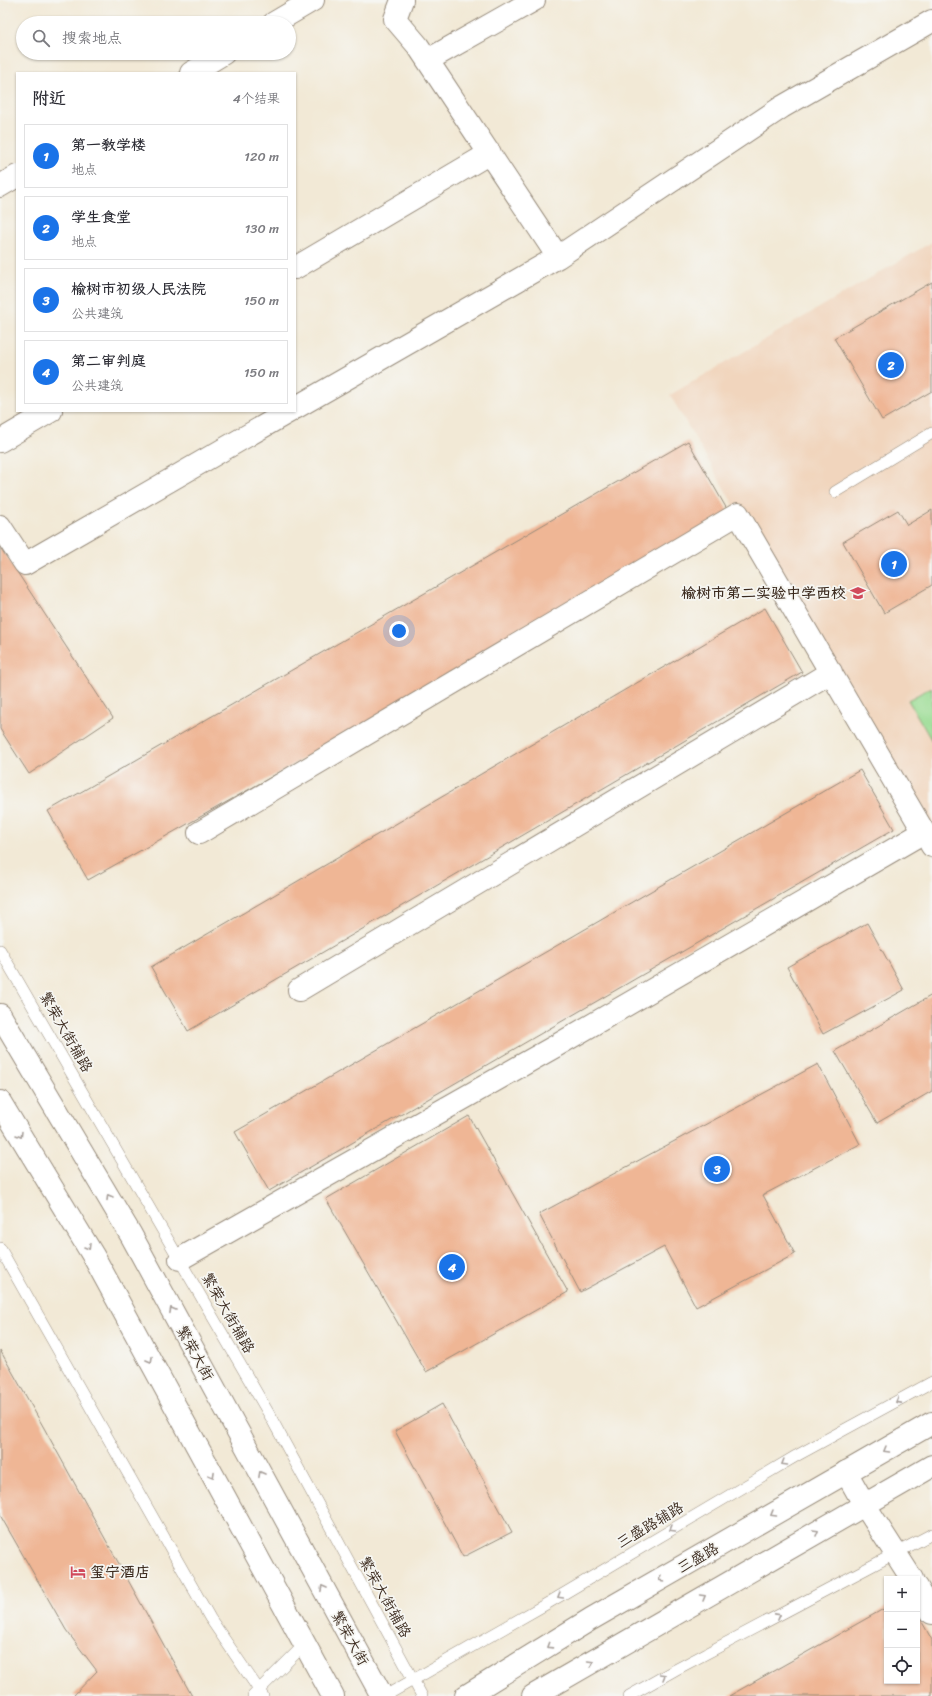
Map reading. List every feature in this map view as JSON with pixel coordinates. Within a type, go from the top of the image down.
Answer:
[{"type":"street","points":[[286,16],[313,0]]},
{"type":"street","points":[[402,0],[395,18],[428,60],[558,258]]},
{"type":"street","points":[[428,60],[534,0]]},
{"type":"street","points":[[296,407],[558,258],[782,107],[932,21]]},
{"type":"street","points":[[193,72],[212,60]]},
{"type":"street","points":[[296,267],[490,153]]},
{"type":"street","points":[[0,186],[16,177]]},
{"type":"street","points":[[0,441],[49,412]]},
{"type":"street","points":[[0,526],[24,564],[288,412]]},
{"type":"street","points":[[180,1259],[554,1047],[928,839],[738,514],[198,833]]},
{"type":"street","points":[[299,990],[831,672]]},
{"type":"street","name":"繁荣大街","points":[[0,1015],[132,1236],[382,1696]]},
{"type":"street","points":[[0,1102],[94,1257],[333,1696]]},
{"type":"street","name":"三盛路","points":[[466,1696],[591,1619],[932,1423]]},
{"type":"street","points":[[533,1696],[932,1466]]},
{"type":"street","points":[[846,1472],[864,1504],[897,1553],[910,1576]]},
{"type":"street","points":[[920,1592],[932,1613]]},
{"type":"lane","points":[[835,492],[932,433]]},
{"type":"lane","name":"繁荣大街辅路","points":[[0,950],[269,1414],[422,1696]]},
{"type":"lane","points":[[0,1248],[210,1618],[258,1694],[305,1644]]},
{"type":"lane","name":"三盛路辅路","points":[[385,1696],[555,1599],[796,1456],[932,1382]]},
{"type":"lane","points":[[629,1696],[675,1670],[932,1534]]},
{"type":"shaded area","name":"榆树市第二实验中学西校","points":[[932,242],[932,846],[670,395]]},
{"type":"green space","points":[[932,687],[932,741],[908,700]]},
{"type":"building","points":[[932,282],[932,391],[882,420],[834,338]]},
{"type":"building","points":[[688,441],[732,518],[88,880],[48,811]]},
{"type":"building","points":[[898,510],[907,525],[932,510],[932,585],[884,613],[843,542]]},
{"type":"building","points":[[0,546],[113,718],[29,774],[0,729]]},
{"type":"building","points":[[765,608],[802,672],[188,1031],[151,967]]},
{"type":"building","points":[[860,770],[894,829],[269,1191],[235,1132]]},
{"type":"building","points":[[867,923],[904,990],[823,1034],[787,967]]},
{"type":"building","points":[[932,995],[932,1091],[877,1123],[835,1051]]},
{"type":"building","points":[[818,1064],[860,1144],[763,1195],[795,1254],[696,1307],[664,1247],[580,1292],[539,1214]]},
{"type":"building","points":[[469,1116],[568,1292],[426,1372],[326,1199]]},
{"type":"building","name":"玺宁酒店","points":[[0,1350],[192,1696],[73,1696],[97,1671],[66,1630],[0,1515]]},
{"type":"building","points":[[442,1404],[512,1532],[463,1557],[395,1431]]},
{"type":"building","points":[[884,1609],[884,1684],[920,1684],[920,1618],[932,1640],[932,1696],[729,1696]]},
{"type":"place","name":"学生食堂","points":[[891,365]]},
{"type":"place","name":"第一教学楼","points":[[894,564]]},
{"type":"place","name":"榆树市第二实验中学西校","points":[[858,593]]},
{"type":"place","name":"榆树市初级人民法院","points":[[717,1169]]},
{"type":"place","name":"第二审判庭","points":[[452,1267]]},
{"type":"place","name":"玺宁酒店","points":[[78,1572]]}]
